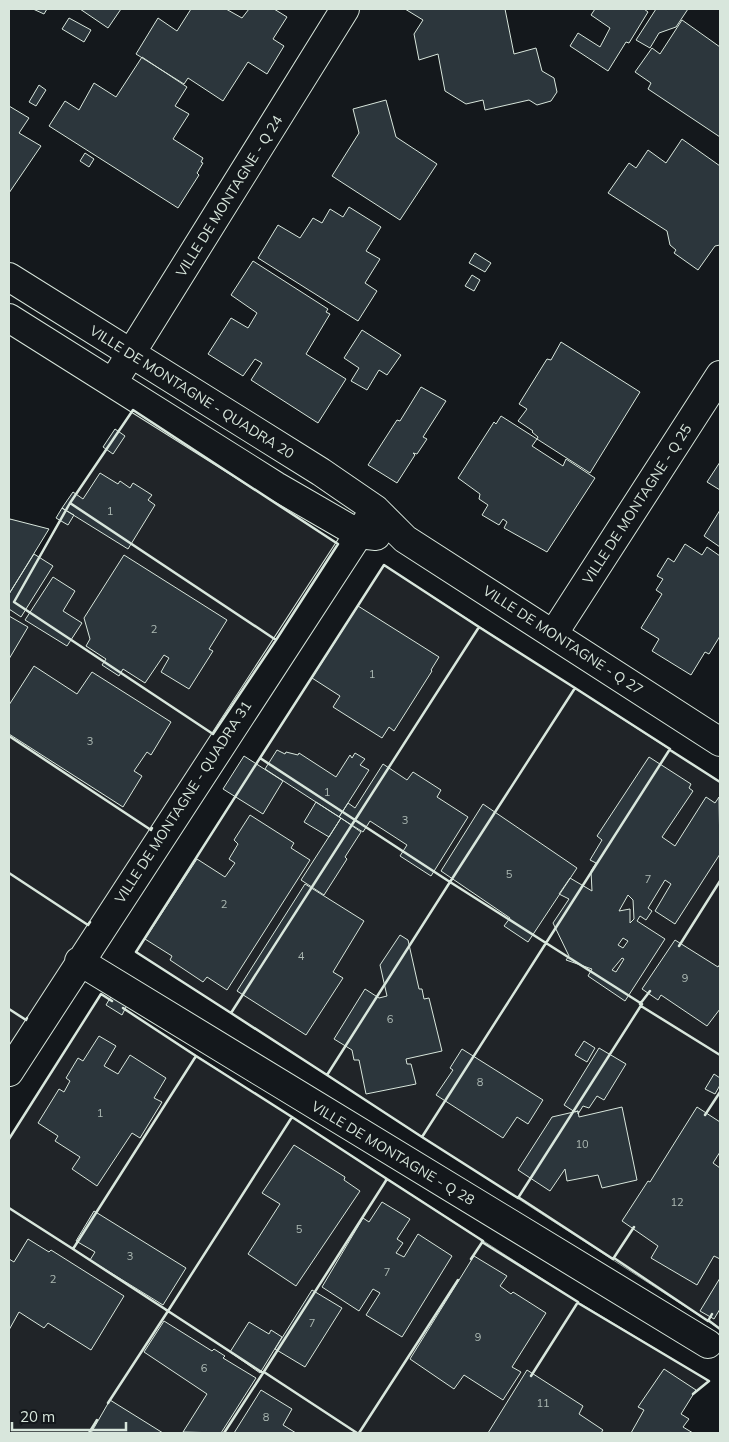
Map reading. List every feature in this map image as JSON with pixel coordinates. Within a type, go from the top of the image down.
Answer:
[{"type":"street","name":"VILLE DE MONTAGNE - Q 24","points":[[112,382],[131,356],[345,9]]},
{"type":"street","name":"VILLE DE MONTAGNE - QUADRA 20","points":[[9,277],[131,356],[321,472],[375,509]]},
{"type":"street","points":[[9,318],[276,486],[359,534]]},
{"type":"street","name":"VILLE DE MONTAGNE - Q 25","points":[[554,633],[720,375]]},
{"type":"street","name":"VILLE DE MONTAGNE - QUADRA 31","points":[[9,1072],[375,509]]},
{"type":"street","name":"VILLE DE MONTAGNE - Q 27","points":[[375,509],[404,539],[554,633],[720,742]]},
{"type":"street","name":"VILLE DE MONTAGNE - Q 27","points":[[359,534],[404,539]]},
{"type":"street","name":"VILLE DE MONTAGNE - Q 28","points":[[79,962],[708,1344]]},
{"type":"shaded area","points":[[133,410],[338,544],[9,1047],[9,612],[70,503]]},
{"type":"shaded area","points":[[384,565],[720,782],[720,1329],[136,952]]},
{"type":"shaded area","points":[[101,994],[578,1302],[709,1381],[644,1433],[9,1433],[9,1139]]},
{"type":"building","points":[[33,9],[47,9],[44,14]]},
{"type":"building","points":[[80,9],[121,9],[108,28]]},
{"type":"building","points":[[191,9],[226,9],[242,18],[249,9],[274,9],[287,17],[273,39],[284,46],[267,74],[248,62],[223,101],[188,78],[184,84],[136,54],[158,18],[177,31]]},
{"type":"building","points":[[405,9],[505,9],[514,54],[536,48],[542,71],[554,78],[557,92],[551,101],[537,105],[529,100],[485,110],[483,100],[466,104],[445,91],[438,54],[419,60],[414,34],[423,20]]},
{"type":"building","points":[[595,9],[644,9],[648,12],[629,43],[626,42],[608,71],[570,46],[578,33],[600,47],[610,28],[591,15]]},
{"type":"building","points":[[656,9],[688,9],[676,27],[659,33],[650,48],[636,40]]},
{"type":"building","points":[[69,18],[91,30],[84,42],[62,29]]},
{"type":"building","points":[[682,20],[720,47],[720,137],[648,89],[651,83],[635,72],[652,48],[660,54]]},
{"type":"building","points":[[142,57],[187,87],[175,106],[189,114],[173,139],[203,158],[201,162],[203,163],[197,173],[199,175],[178,208],[49,126],[65,101],[79,110],[94,83],[116,97]]},
{"type":"building","points":[[39,85],[46,90],[36,106],[29,102]]},
{"type":"building","points":[[386,100],[396,137],[437,164],[400,220],[332,176],[359,133],[353,109]]},
{"type":"building","points":[[9,106],[29,118],[19,133],[41,146],[9,193]]},
{"type":"building","points":[[682,139],[720,166],[720,245],[715,246],[698,270],[674,253],[676,250],[670,245],[667,231],[608,193],[629,163],[636,168],[648,150],[666,163]]},
{"type":"building","points":[[85,153],[94,159],[89,167],[80,161]]},
{"type":"building","points":[[349,207],[381,227],[366,251],[380,259],[365,283],[377,291],[358,321],[258,258],[278,225],[300,238],[313,218],[322,223],[330,209],[343,217]]},
{"type":"building","points":[[475,253],[491,263],[485,272],[469,263]]},
{"type":"building","points":[[253,261],[328,309],[326,312],[330,314],[306,354],[346,379],[318,423],[251,380],[262,363],[255,359],[243,376],[208,354],[231,318],[248,328],[257,313],[231,295]]},
{"type":"building","points":[[472,275],[480,280],[474,291],[465,286]]},
{"type":"building","points":[[362,330],[401,355],[387,375],[379,370],[367,390],[351,381],[359,368],[344,358]]},
{"type":"building","points":[[561,342],[640,392],[590,473],[537,439],[538,437],[533,431],[518,421],[527,409],[519,404],[547,359],[551,360]]},
{"type":"building","points":[[421,387],[446,401],[423,437],[427,439],[417,454],[413,453],[415,455],[397,483],[368,465],[397,420],[400,421]]},
{"type":"building","points":[[501,416],[537,439],[532,446],[563,466],[566,459],[595,478],[547,552],[504,528],[507,522],[503,519],[499,525],[482,515],[488,505],[479,499],[480,494],[458,478],[494,422],[496,424]]},
{"type":"building","points":[[115,429],[125,436],[113,454],[103,447]]},
{"type":"building","points":[[720,462],[720,490],[707,482]]},
{"type":"building","points":[[100,473],[118,484],[120,481],[130,488],[133,483],[152,495],[148,500],[155,505],[128,549],[62,508],[73,492],[83,499]]},
{"type":"building","points":[[62,508],[74,515],[68,525],[56,518]]},
{"type":"building","points":[[720,510],[720,547],[704,536]]},
{"type":"building","points":[[10,519],[49,529],[9,594],[9,522]]},
{"type":"building","points":[[685,544],[702,555],[707,547],[720,556],[720,636],[709,654],[705,652],[691,675],[652,651],[659,639],[641,628],[662,594],[656,590],[663,579],[657,576],[668,558],[674,562]]},
{"type":"building","points":[[34,554],[53,566],[21,617],[9,609],[9,594]]},
{"type":"building","points":[[124,555],[227,620],[209,649],[213,651],[189,689],[161,672],[169,658],[164,655],[145,683],[123,669],[119,676],[102,665],[106,659],[86,646],[90,639],[84,618]]},
{"type":"building","points":[[53,577],[75,591],[63,611],[82,623],[67,646],[25,620]]},
{"type":"building","points":[[358,606],[439,657],[394,731],[389,727],[382,738],[333,707],[340,696],[312,678]]},
{"type":"building","points":[[9,616],[28,627],[9,659]]},
{"type":"building","points":[[34,666],[77,694],[92,672],[171,722],[151,755],[147,752],[134,771],[142,776],[123,807],[9,734],[9,705]]},
{"type":"building","points":[[277,750],[285,754],[286,752],[298,755],[299,753],[336,777],[350,755],[352,758],[355,753],[365,759],[360,765],[369,770],[339,817],[265,769]]},
{"type":"building","points":[[244,756],[283,781],[263,814],[223,789]]},
{"type":"building","points":[[649,757],[691,784],[689,788],[693,791],[662,837],[675,846],[706,797],[715,803],[719,797],[720,854],[675,924],[655,911],[671,884],[665,880],[648,908],[652,911],[646,920],[640,916],[637,921],[665,939],[625,1001],[588,976],[592,969],[566,960],[569,956],[553,923],[569,899],[559,894],[570,878],[592,891],[591,871],[596,863],[590,860],[602,840],[597,836]],"holes":[[[628,895],[633,900],[634,919],[630,923],[630,909],[619,911]],[[623,938],[628,941],[623,948],[618,945]],[[622,958],[624,959],[616,972],[612,970]]]},
{"type":"building","points":[[383,764],[407,780],[413,772],[441,790],[437,797],[468,817],[431,876],[400,856],[407,845],[370,821],[363,832],[339,817],[348,803],[355,808]]},
{"type":"building","points":[[316,802],[341,818],[329,837],[304,822]]},
{"type":"building","points":[[483,804],[577,868],[528,942],[504,926],[510,918],[441,871]]},
{"type":"building","points":[[250,815],[294,843],[291,848],[310,860],[227,990],[207,977],[203,982],[170,960],[172,956],[145,939],[197,859],[225,877],[235,863],[229,859],[238,844],[234,840]]},
{"type":"building","points":[[341,818],[361,832],[345,857],[347,859],[324,895],[301,880]]},
{"type":"building","points":[[305,884],[364,921],[333,972],[343,978],[306,1035],[237,991]]},
{"type":"building","points":[[400,935],[408,940],[419,989],[422,989],[424,999],[429,998],[442,1051],[406,1059],[407,1064],[411,1064],[416,1084],[366,1094],[359,1060],[354,1060],[352,1050],[334,1039],[365,989],[379,998],[387,996],[380,965]]},
{"type":"building","points":[[675,940],[718,967],[720,964],[720,1009],[707,1026],[661,995],[658,1000],[642,989]]},
{"type":"building","points":[[113,993],[128,1003],[122,1015],[106,1005]]},
{"type":"building","points":[[99,1036],[116,1046],[104,1066],[118,1074],[130,1055],[166,1078],[154,1098],[162,1102],[140,1138],[132,1133],[97,1186],[72,1169],[80,1157],[55,1141],[58,1136],[38,1123],[59,1089],[64,1092],[70,1081],[66,1078],[78,1058],[83,1061]]},
{"type":"building","points":[[584,1041],[595,1048],[587,1062],[575,1055]]},
{"type":"building","points":[[599,1048],[626,1064],[604,1100],[597,1096],[589,1108],[583,1106],[578,1114],[578,1111],[575,1112],[564,1105]]},
{"type":"building","points":[[462,1049],[543,1100],[528,1124],[517,1117],[503,1138],[436,1095],[453,1070],[450,1068]]},
{"type":"building","points":[[714,1074],[720,1078],[720,1085],[715,1094],[705,1089]]},
{"type":"building","points":[[622,1107],[637,1180],[602,1188],[598,1175],[567,1181],[565,1169],[550,1191],[518,1170],[552,1117],[578,1111],[579,1117]]},
{"type":"building","points":[[697,1107],[720,1122],[720,1152],[713,1163],[720,1168],[720,1259],[714,1256],[697,1285],[651,1258],[658,1246],[622,1221],[648,1181],[650,1182]]},
{"type":"building","points":[[294,1145],[345,1177],[344,1180],[360,1191],[296,1286],[248,1254],[280,1204],[262,1193]]},
{"type":"building","points":[[382,1202],[410,1219],[397,1239],[403,1243],[396,1253],[404,1257],[418,1234],[452,1256],[402,1337],[366,1315],[380,1293],[373,1289],[359,1311],[322,1287],[363,1218],[369,1222]]},
{"type":"building","points":[[94,1211],[186,1268],[163,1305],[90,1260],[95,1252],[76,1241]]},
{"type":"building","points":[[28,1239],[49,1252],[51,1250],[124,1296],[91,1350],[48,1323],[44,1328],[19,1312],[9,1330],[9,1259],[14,1262]]},
{"type":"building","points":[[474,1256],[507,1276],[500,1286],[546,1313],[512,1367],[521,1372],[503,1400],[464,1375],[454,1389],[410,1359]]},
{"type":"building","points":[[720,1278],[720,1309],[714,1319],[700,1311]]},
{"type":"building","points":[[312,1290],[342,1308],[305,1367],[275,1349]]},
{"type":"building","points":[[164,1321],[212,1351],[214,1349],[225,1356],[223,1358],[256,1378],[221,1433],[183,1432],[207,1394],[144,1352]]},
{"type":"building","points":[[249,1322],[269,1334],[271,1330],[282,1337],[260,1373],[230,1352]]},
{"type":"building","points":[[664,1369],[696,1390],[681,1414],[689,1419],[683,1427],[693,1433],[631,1433],[644,1410],[638,1407]]},
{"type":"building","points":[[527,1370],[583,1406],[579,1414],[603,1430],[601,1433],[488,1433]]},
{"type":"building","points":[[261,1390],[292,1409],[283,1425],[296,1433],[234,1433]]},
{"type":"building","points":[[110,1400],[163,1433],[91,1433]]},
{"type":"wall","points":[[133,410],[338,544],[276,640],[70,503],[133,410]]},
{"type":"wall","points":[[70,503],[276,640],[213,734],[14,602],[70,503]]},
{"type":"wall","points":[[384,565],[479,627],[355,820],[260,758],[384,565]]},
{"type":"wall","points":[[479,627],[575,688],[450,882],[355,820],[479,627]]},
{"type":"wall","points":[[575,688],[670,749],[546,943],[450,882],[575,688]]},
{"type":"wall","points":[[9,736],[151,830],[152,828]]},
{"type":"wall","points":[[670,750],[720,782]]},
{"type":"wall","points":[[260,758],[355,820],[231,1013],[136,952],[260,758]]},
{"type":"wall","points":[[355,820],[450,882],[327,1075],[231,1013],[355,820]]},
{"type":"wall","points":[[9,873],[88,925],[90,922]]},
{"type":"wall","points":[[679,946],[720,881]]},
{"type":"wall","points":[[450,882],[546,943],[422,1137],[327,1075],[450,882]]},
{"type":"wall","points":[[546,943],[642,1004],[518,1198],[422,1137],[546,943]]},
{"type":"wall","points":[[640,1004],[650,991]]},
{"type":"wall","points":[[9,1139],[101,994],[112,1001]]},
{"type":"wall","points":[[641,1006],[720,1055]]},
{"type":"wall","points":[[123,1008],[196,1056],[195,1058]]},
{"type":"wall","points":[[9,1009],[26,1020],[27,1018]]},
{"type":"wall","points":[[196,1056],[292,1117],[168,1311],[73,1249],[196,1056]]},
{"type":"wall","points":[[705,1115],[720,1092]]},
{"type":"wall","points":[[292,1117],[387,1179],[263,1373],[168,1311],[292,1117]]},
{"type":"wall","points":[[386,1180],[483,1241],[471,1259]]},
{"type":"wall","points":[[518,1197],[613,1259],[634,1227]]},
{"type":"wall","points":[[9,1208],[73,1249],[74,1247]]},
{"type":"wall","points":[[482,1242],[578,1302],[531,1376]]},
{"type":"wall","points":[[614,1258],[708,1321],[712,1314]]},
{"type":"wall","points":[[359,1433],[458,1280]]},
{"type":"wall","points":[[578,1303],[709,1381],[693,1394]]},
{"type":"wall","points":[[108,1403],[168,1311],[166,1310]]},
{"type":"wall","points":[[708,1320],[720,1329]]},
{"type":"wall","points":[[264,1372],[357,1433]]},
{"type":"wall","points":[[224,1433],[263,1373]]},
{"type":"wall","points":[[89,1433],[97,1420]]}]
